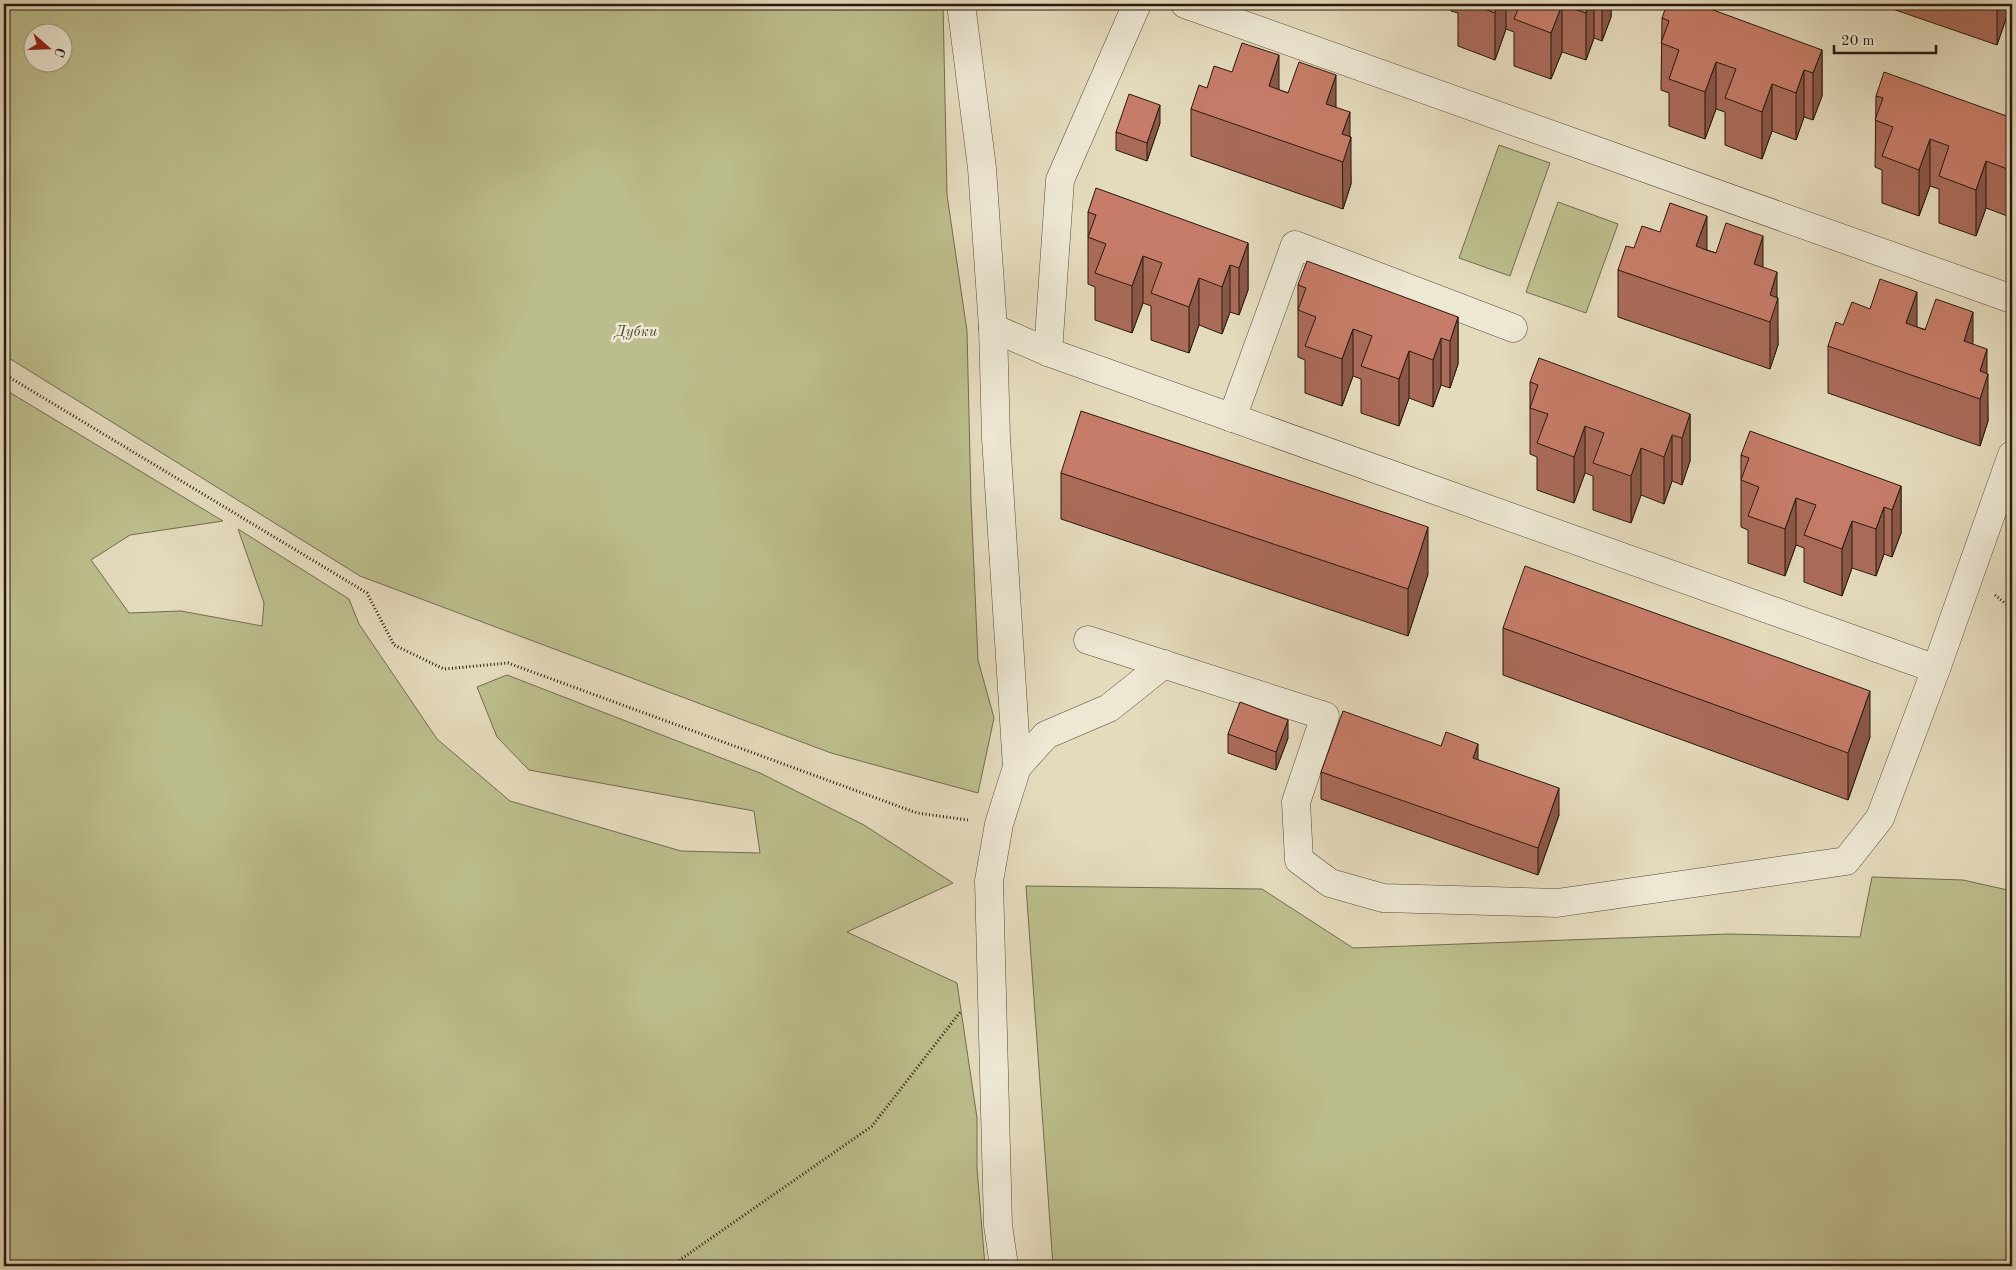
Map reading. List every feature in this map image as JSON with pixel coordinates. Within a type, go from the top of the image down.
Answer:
[{"type":"lane","points":[[961,4],[982,168],[994,328],[996,438],[1017,767],[999,824],[989,881],[998,1225],[1004,1266]]},
{"type":"lane","points":[[1048,352],[1060,180],[1137,4]]},
{"type":"lane","points":[[1185,4],[2012,299]]},
{"type":"lane","points":[[1232,418],[1295,244],[1513,328]]},
{"type":"lane","points":[[994,328],[1048,352],[1936,669]]},
{"type":"lane","points":[[1088,640],[1325,716],[1296,802],[1299,860],[1330,883],[1383,898],[1557,902],[1846,862],[1880,818],[1936,669],[2012,455]]},
{"type":"lane","points":[[1017,767],[1046,735],[1109,708],[1164,664]]},
{"type":"path","points":[[4,374],[367,593],[394,645],[444,669],[508,663],[917,813],[999,824]]},
{"type":"path","points":[[256,1266],[295,1264],[677,1262],[872,1126],[962,1010]]},
{"type":"green space","name":"Дубки","points":[[4,4],[943,4],[947,195],[967,331],[971,501],[978,660],[994,718],[978,793],[831,753],[360,576],[4,355]]},
{"type":"green space","points":[[1499,145],[1550,163],[1510,276],[1459,258]]},
{"type":"green space","points":[[1558,202],[1618,224],[1586,313],[1526,292]]},
{"type":"green space","points":[[4,389],[223,521],[130,535],[91,560],[129,613],[181,611],[262,626],[264,603],[238,529],[349,599],[359,624],[437,739],[510,801],[681,851],[760,853],[754,811],[529,770],[497,737],[477,687],[507,675],[760,773],[864,825],[953,883],[847,932],[957,983],[977,1118],[977,1168],[985,1266],[4,1266]]},
{"type":"green space","points":[[1872,877],[1963,880],[2012,891],[2012,1266],[1053,1266],[1026,886],[1262,889],[1353,948],[1728,934],[1860,937]]},
{"type":"building","points":[[1470,4],[1498,4],[1495,13]]},
{"type":"building","points":[[1520,4],[1589,4],[1586,13],[1562,5],[1551,33],[1514,19]]},
{"type":"building","points":[[1667,4],[1697,4],[1822,50],[1813,73],[1804,70],[1796,93],[1772,84],[1762,112],[1725,98],[1736,69],[1716,62],[1705,92],[1669,79],[1679,50],[1661,43],[1669,21],[1662,18]]},
{"type":"building","points":[[1242,43],[1279,55],[1269,86],[1288,93],[1299,62],[1336,75],[1326,104],[1350,112],[1342,134],[1351,137],[1343,162],[1191,109],[1199,85],[1207,88],[1214,66],[1232,72]]},
{"type":"building","points":[[1884,72],[2012,118],[2012,164],[2010,170],[1986,161],[1976,190],[1939,176],[1949,146],[1930,139],[1919,170],[1882,156],[1893,127],[1875,120],[1883,98],[1876,96]]},
{"type":"building","points":[[1129,94],[1160,105],[1147,143],[1116,132]]},
{"type":"building","points":[[1096,188],[1248,243],[1239,268],[1230,265],[1222,287],[1199,278],[1189,307],[1151,293],[1162,263],[1143,256],[1132,286],[1095,273],[1106,244],[1088,237],[1096,215],[1088,212]]},
{"type":"building","points":[[1670,203],[1707,216],[1696,246],[1706,250],[1716,253],[1726,223],[1763,236],[1754,264],[1777,272],[1770,295],[1778,298],[1770,322],[1618,270],[1626,246],[1634,248],[1642,226],[1660,232]]},
{"type":"building","points":[[1307,261],[1458,317],[1450,341],[1441,338],[1433,360],[1409,351],[1399,379],[1361,366],[1372,336],[1353,329],[1342,359],[1305,346],[1316,317],[1298,310],[1306,288],[1298,285]]},
{"type":"building","points":[[1880,279],[1917,292],[1906,323],[1925,330],[1936,299],[1973,312],[1964,341],[1987,349],[1980,371],[1988,374],[1980,399],[1828,346],[1836,322],[1843,325],[1852,302],[1870,309]]},
{"type":"building","points":[[1539,358],[1690,414],[1682,438],[1672,435],[1664,457],[1641,448],[1631,476],[1593,463],[1604,433],[1585,426],[1574,457],[1537,443],[1548,414],[1530,408],[1538,385],[1530,382]]},
{"type":"building","points":[[1081,411],[1428,527],[1408,589],[1061,473]]},
{"type":"building","points":[[1750,431],[1901,486],[1892,510],[1884,507],[1876,529],[1852,521],[1842,549],[1804,535],[1816,505],[1796,498],[1785,529],[1748,516],[1759,487],[1741,480],[1749,458],[1741,455]]},
{"type":"building","points":[[1525,566],[1870,691],[1848,753],[1503,628]]},
{"type":"building","points":[[1240,702],[1288,720],[1276,752],[1228,734]]},
{"type":"building","points":[[1343,711],[1441,746],[1446,732],[1478,744],[1473,758],[1559,788],[1538,848],[1321,772]]}]
